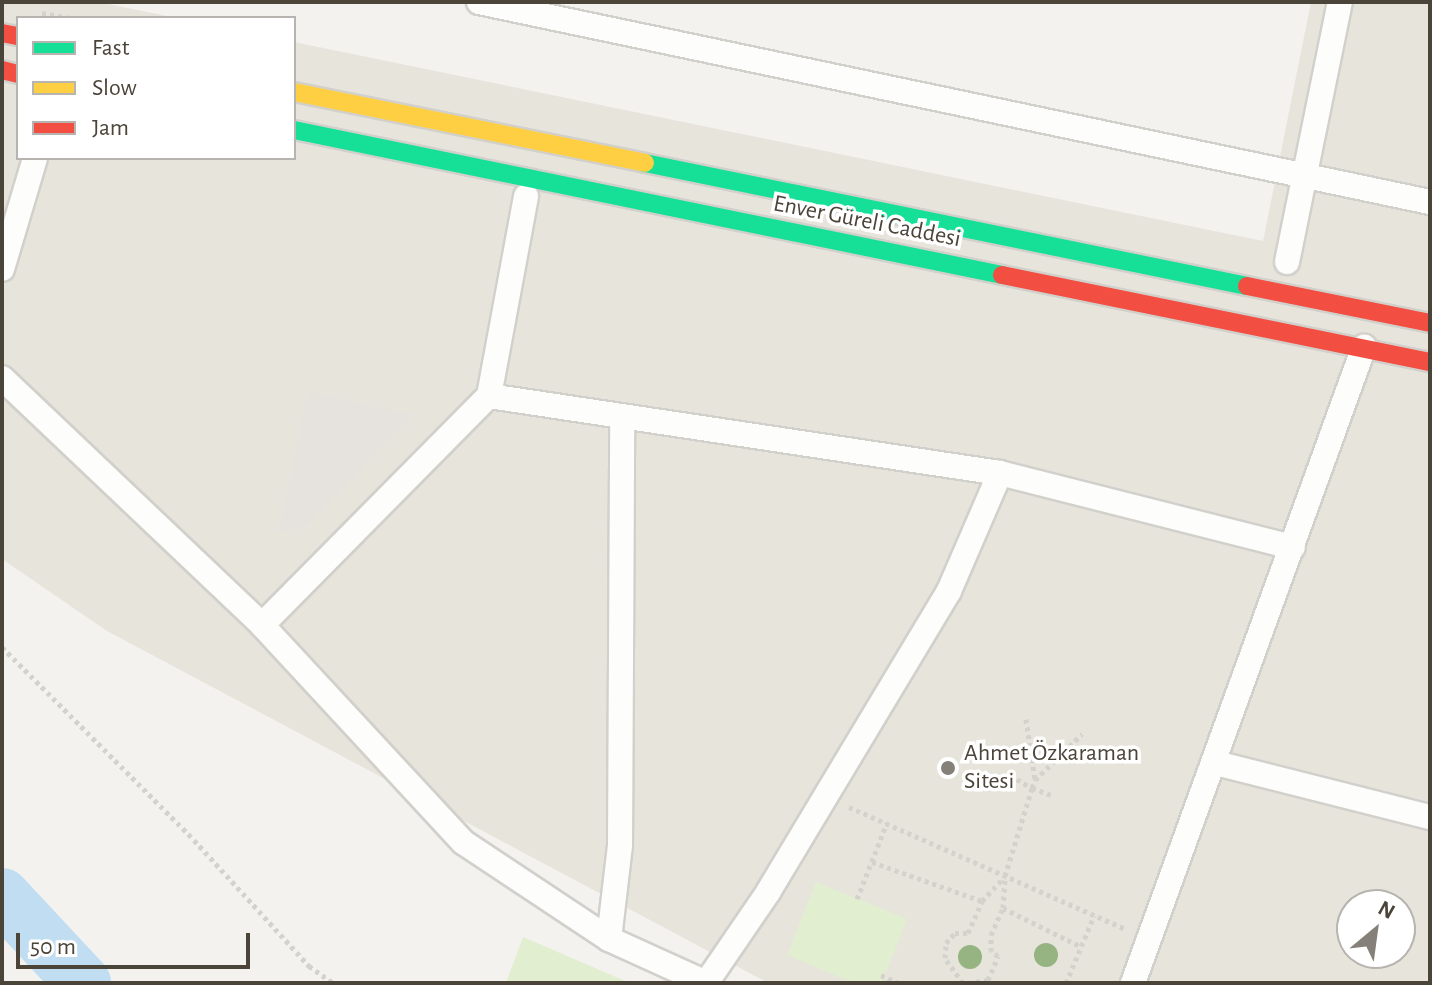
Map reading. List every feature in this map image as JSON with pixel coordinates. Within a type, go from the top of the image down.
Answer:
[{"type":"main road","name":"Enver Güreli Caddesi","points":[[296,92],[1430,323]]},
{"type":"main road","name":"Enver Güreli Caddesi","points":[[296,130],[1430,362]]},
{"type":"street","points":[[479,2],[1303,178],[1430,202]]},
{"type":"street","points":[[1287,262],[1340,2]]},
{"type":"street","points":[[2,269],[34,160]]},
{"type":"street","points":[[262,625],[489,396],[526,196]]},
{"type":"street","points":[[1133,983],[1216,763],[1364,347]]},
{"type":"street","points":[[2,378],[262,625],[463,842],[609,939],[706,983],[826,796],[949,591],[1000,473]]},
{"type":"street","points":[[489,396],[1000,473],[1293,547]]},
{"type":"street","points":[[609,939],[620,845],[622,416]]},
{"type":"street","points":[[1216,763],[1430,817]]},
{"type":"path","points":[[2,647],[194,840],[309,966],[333,983]]},
{"type":"path","points":[[1026,719],[1035,780]]},
{"type":"path","points":[[1005,876],[982,901],[968,933],[955,933],[946,943],[945,958],[965,983],[988,980],[998,956],[991,951],[991,935],[1003,908],[1005,876],[1035,780],[1082,734]]},
{"type":"path","points":[[1010,775],[1054,796]]},
{"type":"path","points":[[826,796],[1150,939]]},
{"type":"path","points":[[857,899],[887,823]]},
{"type":"path","points":[[872,862],[982,901]]},
{"type":"path","points":[[1003,908],[1082,947]]},
{"type":"path","points":[[1066,983],[1094,916]]},
{"type":"path","points":[[881,975],[898,983]]},
{"type":"shaded area","points":[[2,2],[98,2],[167,16],[16,16],[16,160],[296,160],[296,42],[1263,241],[1311,2],[1430,2],[1430,983],[768,983],[107,631],[2,559]]},
{"type":"shaded area","points":[[308,392],[413,415],[306,527],[279,532]]},
{"type":"green space","points":[[816,882],[907,919],[882,983],[854,983],[787,955]]},
{"type":"green space","points":[[523,937],[630,983],[506,983]]},
{"type":"waterway","points":[[2,896],[83,983]]},
{"type":"traffic: fast","points":[[296,130],[1002,275]]},
{"type":"traffic: fast","points":[[645,163],[1247,286]]},
{"type":"traffic: slow","points":[[296,92],[645,163]]},
{"type":"traffic: jam","points":[[2,33],[16,36]]},
{"type":"traffic: jam","points":[[2,70],[16,74]]},
{"type":"traffic: jam","points":[[1002,275],[1430,362]]},
{"type":"traffic: jam","points":[[1247,286],[1430,323]]},
{"type":"place","name":"Ahmet Özkaraman Sitesi","points":[[948,768]]}]
